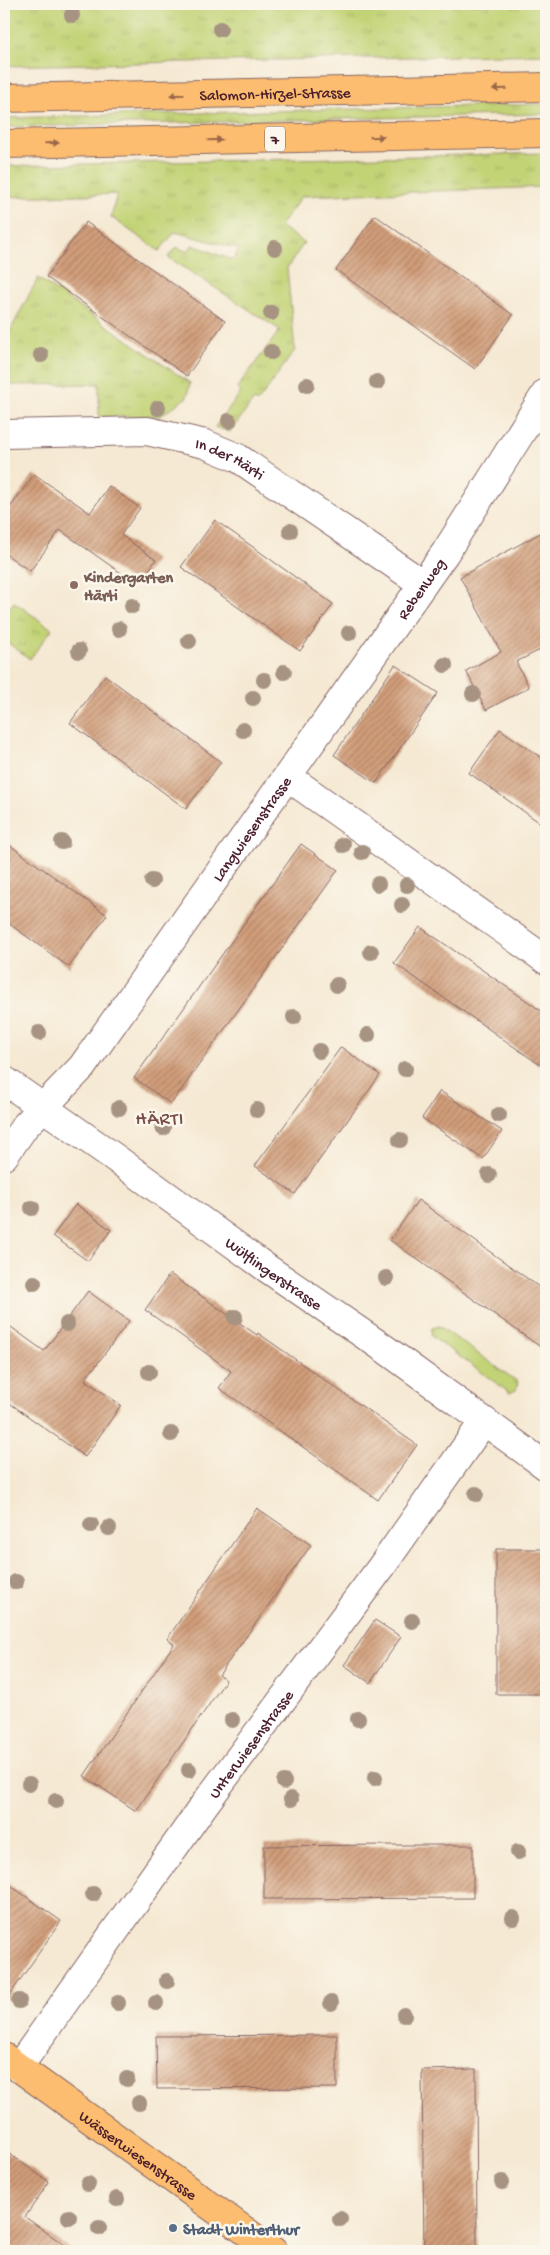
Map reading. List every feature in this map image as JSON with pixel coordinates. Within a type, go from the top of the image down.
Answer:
[{"type":"main road","name":"Salomon-Hirzel-Strasse","points":[[4,98],[546,87]]},
{"type":"main road","name":"7","points":[[4,144],[546,133]]},
{"type":"main road","name":"Wässerwiesenstrasse","points":[[11,2062],[273,2251]]},
{"type":"street","name":"Rebenweg","points":[[288,777],[423,584],[546,393]]},
{"type":"street","name":"In der Härti","points":[[4,434],[147,432],[205,444],[238,458],[423,584]]},
{"type":"street","name":"Langwiesenstrasse","points":[[4,1156],[25,1126],[82,1067],[288,777],[546,960]]},
{"type":"street","name":"Wülflingerstrasse","points":[[4,1080],[546,1466]]},
{"type":"street","name":"Unterwiesenstrasse","points":[[11,2062],[382,1566],[484,1421]]},
{"type":"green space","points":[[4,4],[546,4],[546,54],[4,66]]},
{"type":"green space","points":[[546,104],[546,114],[4,127],[4,118]]},
{"type":"green space","points":[[546,153],[546,187],[302,196],[280,226],[304,243],[287,268],[295,350],[258,402],[254,400],[230,432],[215,427],[241,392],[237,388],[280,330],[168,257],[176,247],[188,252],[192,245],[233,260],[239,249],[175,232],[159,251],[111,217],[117,194],[4,197],[4,166]]},
{"type":"green space","points":[[38,278],[190,383],[187,397],[160,416],[99,417],[99,384],[9,385],[8,335]]},
{"type":"green space","points":[[14,602],[52,629],[30,659],[4,640],[4,616]]},
{"type":"green space","points":[[439,1326],[518,1382],[516,1390],[510,1393],[431,1336],[432,1328]]},
{"type":"building","points":[[375,215],[513,315],[475,369],[336,270]]},
{"type":"building","points":[[86,222],[225,321],[187,376],[46,277]]},
{"type":"building","points":[[34,474],[90,513],[109,486],[140,508],[121,535],[156,560],[138,585],[60,530],[30,571],[4,553],[4,516]]},
{"type":"building","points":[[215,520],[333,604],[300,651],[181,567]]},
{"type":"building","points":[[546,530],[546,647],[516,662],[529,687],[486,710],[466,671],[501,652],[460,577]]},
{"type":"building","points":[[395,665],[438,693],[376,783],[334,755]]},
{"type":"building","points":[[105,675],[221,762],[186,809],[70,723]]},
{"type":"building","points":[[500,729],[546,761],[546,827],[469,773]]},
{"type":"building","points":[[4,841],[107,915],[69,967],[4,920]]},
{"type":"building","points":[[301,844],[338,870],[171,1104],[134,1078]]},
{"type":"building","points":[[420,927],[546,1014],[546,1069],[394,963]]},
{"type":"building","points":[[341,1047],[380,1075],[295,1194],[255,1166]]},
{"type":"building","points":[[440,1091],[502,1131],[483,1159],[422,1118]]},
{"type":"building","points":[[418,1200],[546,1292],[546,1351],[390,1240]]},
{"type":"building","points":[[76,1204],[111,1230],[88,1261],[53,1236]]},
{"type":"building","points":[[170,1274],[257,1335],[258,1333],[417,1445],[378,1500],[219,1388],[231,1371],[145,1310]]},
{"type":"building","points":[[88,1291],[129,1321],[85,1380],[121,1405],[85,1457],[4,1399],[4,1322],[44,1351]]},
{"type":"building","points":[[257,1508],[311,1545],[219,1675],[226,1680],[136,1811],[84,1776],[174,1644],[167,1639]]},
{"type":"building","points":[[496,1549],[546,1549],[546,1694],[496,1694]]},
{"type":"building","points":[[375,1620],[401,1637],[370,1683],[344,1665]]},
{"type":"building","points":[[473,1845],[473,1898],[264,1899],[264,1846]]},
{"type":"building","points":[[4,1881],[61,1921],[4,2003]]},
{"type":"building","points":[[337,2035],[337,2088],[157,2089],[156,2036]]},
{"type":"building","points":[[476,2069],[477,2251],[424,2251],[422,2070]]},
{"type":"building","points":[[4,2150],[49,2182],[25,2217],[73,2251],[4,2251]]},
{"type":"place","name":"Kindergarten Härti","points":[[74,585]]},
{"type":"place","name":"Stadt Winterthur","points":[[173,2228]]},
{"type":"district","name":"HÄRTI","points":[[160,1117]]}]
